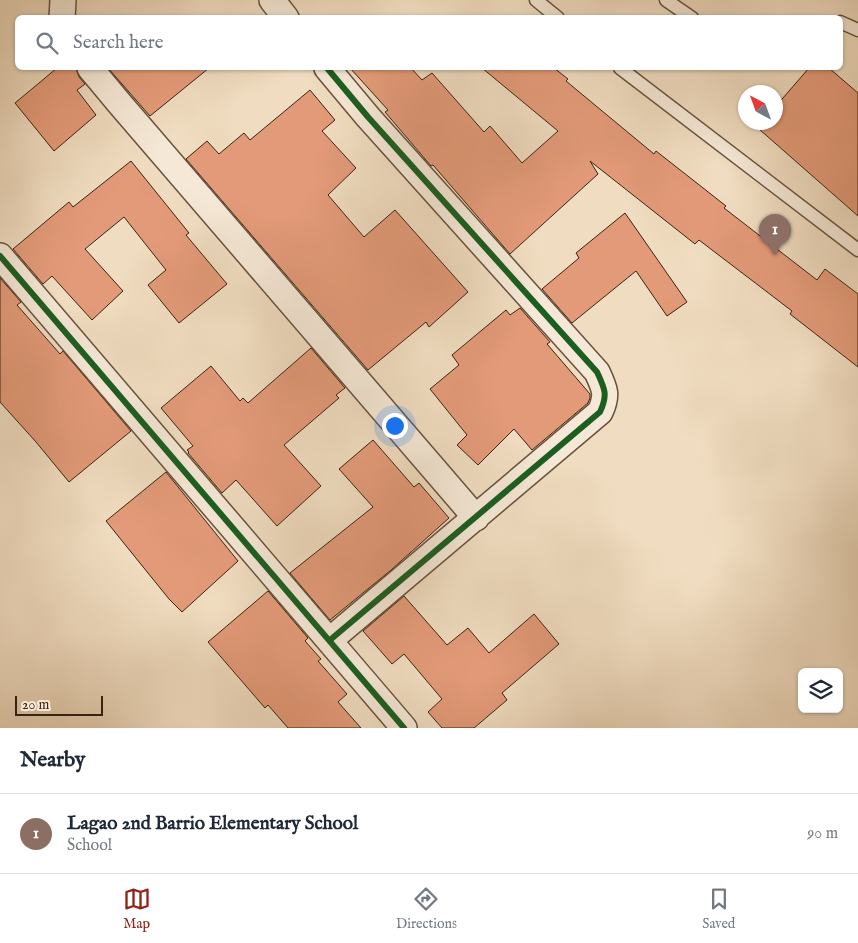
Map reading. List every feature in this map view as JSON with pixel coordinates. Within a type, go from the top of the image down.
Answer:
[{"type":"street","points":[[62,15],[64,0]]},
{"type":"street","points":[[272,0],[284,15]]},
{"type":"street","points":[[92,70],[476,518]]},
{"type":"street","points":[[329,70],[368,117],[597,372],[605,388],[605,401],[600,412],[330,640]]},
{"type":"street","points":[[0,256],[404,728]]},
{"type":"lane","points":[[536,0],[554,15]]},
{"type":"lane","points":[[666,0],[688,15]]},
{"type":"lane","points":[[843,23],[858,30]]},
{"type":"lane","points":[[623,70],[858,250]]},
{"type":"building","points":[[55,70],[77,70],[79,77],[85,84],[77,90],[96,115],[54,151],[15,103]]},
{"type":"building","points":[[110,70],[207,70],[150,116]]},
{"type":"building","points":[[352,70],[413,70],[422,80],[432,73],[484,132],[490,126],[522,163],[558,131],[484,70],[557,70],[568,79],[566,81],[654,154],[656,151],[726,206],[724,208],[817,280],[825,269],[858,294],[858,367],[790,314],[792,311],[699,240],[695,244],[590,161],[598,174],[510,254],[385,112],[388,110]]},
{"type":"building","points":[[807,70],[831,70],[858,93],[858,216],[760,130],[783,130],[783,98]]},
{"type":"building","points":[[310,90],[335,120],[322,131],[356,168],[328,195],[364,237],[395,210],[468,292],[429,327],[426,322],[368,370],[186,159],[207,141],[219,154],[244,133],[250,140]]},
{"type":"building","points":[[131,161],[189,233],[186,235],[227,284],[179,323],[148,285],[166,270],[124,217],[85,249],[123,291],[92,320],[52,276],[43,284],[13,249],[69,202],[73,207]]},
{"type":"building","points":[[625,213],[687,302],[667,316],[636,271],[572,323],[542,289],[579,258],[576,253]]},
{"type":"building","points":[[0,278],[21,302],[17,305],[60,354],[63,351],[131,431],[69,482],[0,402]]},
{"type":"building","points":[[520,308],[550,342],[547,344],[590,394],[590,398],[588,403],[532,450],[514,429],[478,465],[457,445],[467,435],[430,389],[459,365],[452,355],[506,310],[510,315]]},
{"type":"building","points":[[311,348],[345,388],[336,395],[339,398],[284,445],[321,486],[277,526],[236,480],[222,493],[188,453],[187,450],[193,446],[161,408],[211,366],[240,401],[243,398],[248,403]]},
{"type":"building","points":[[373,440],[414,487],[419,483],[449,518],[391,570],[330,620],[290,573],[373,507],[339,469]]},
{"type":"building","points":[[166,472],[238,561],[182,612],[169,599],[106,521]]},
{"type":"building","points":[[268,591],[308,638],[305,641],[321,659],[318,661],[347,694],[338,702],[361,728],[288,728],[268,705],[265,708],[208,642]]},
{"type":"building","points":[[404,596],[447,645],[468,628],[489,653],[534,614],[559,644],[502,693],[507,700],[474,728],[442,728],[428,712],[442,699],[404,654],[392,664],[363,631]]},
{"type":"cycle path","points":[[329,70],[368,117],[597,372],[604,388],[605,396],[600,412],[330,640]]},
{"type":"cycle path","points":[[0,256],[404,728]]},
{"type":"place","name":"Lagao 2nd Barrio Elementary School","points":[[775,255]]}]
